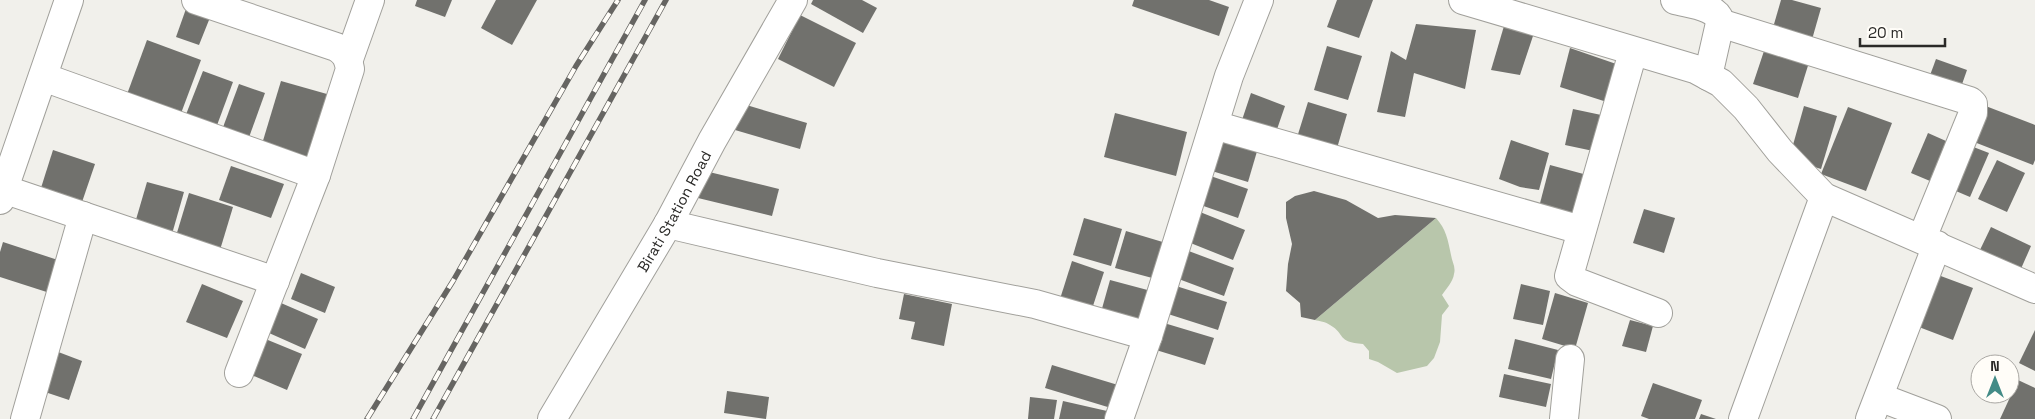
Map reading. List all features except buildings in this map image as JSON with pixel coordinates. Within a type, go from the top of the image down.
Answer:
[{"type":"street","points":[[69,0],[2,194],[83,216],[275,281]]},
{"type":"street","points":[[196,0],[237,7],[336,47],[344,52],[350,68],[316,175],[239,373]]},
{"type":"street","points":[[348,59],[370,0]]},
{"type":"street","name":"Birati Station Road","points":[[552,419],[668,224],[712,141],[794,0]]},
{"type":"street","points":[[1119,419],[1148,336],[1229,76],[1259,0]]},
{"type":"street","points":[[1463,0],[1696,70],[1708,76],[1721,83],[1746,108],[1780,151],[1824,197],[1930,241],[2035,289]]},
{"type":"street","points":[[1675,0],[1718,14],[1720,23],[1708,76]]},
{"type":"street","points":[[1720,23],[1970,101],[1973,104],[1973,113],[1874,408],[1937,419]]},
{"type":"street","points":[[1633,52],[1569,271],[1572,279],[1658,313]]},
{"type":"street","points":[[43,77],[316,175]]},
{"type":"street","points":[[1214,125],[1581,230]]},
{"type":"street","points":[[1743,419],[1824,197]]},
{"type":"street","points":[[25,419],[83,216]]},
{"type":"street","points":[[668,224],[877,273],[1035,304],[1148,336]]},
{"type":"street","points":[[1564,419],[1570,359]]},
{"type":"shaded area","points":[[1436,218],[1446,235],[1455,269],[1452,280],[1442,295],[1449,306],[1442,315],[1440,342],[1434,358],[1427,366],[1397,373],[1369,359],[1369,351],[1363,344],[1345,339],[1335,328],[1325,322],[1315,320]]},
{"type":"railway","points":[[367,419],[453,281],[576,66],[618,0]]},
{"type":"railway","points":[[413,419],[645,0]]},
{"type":"railway","points":[[433,419],[666,0]]}]
